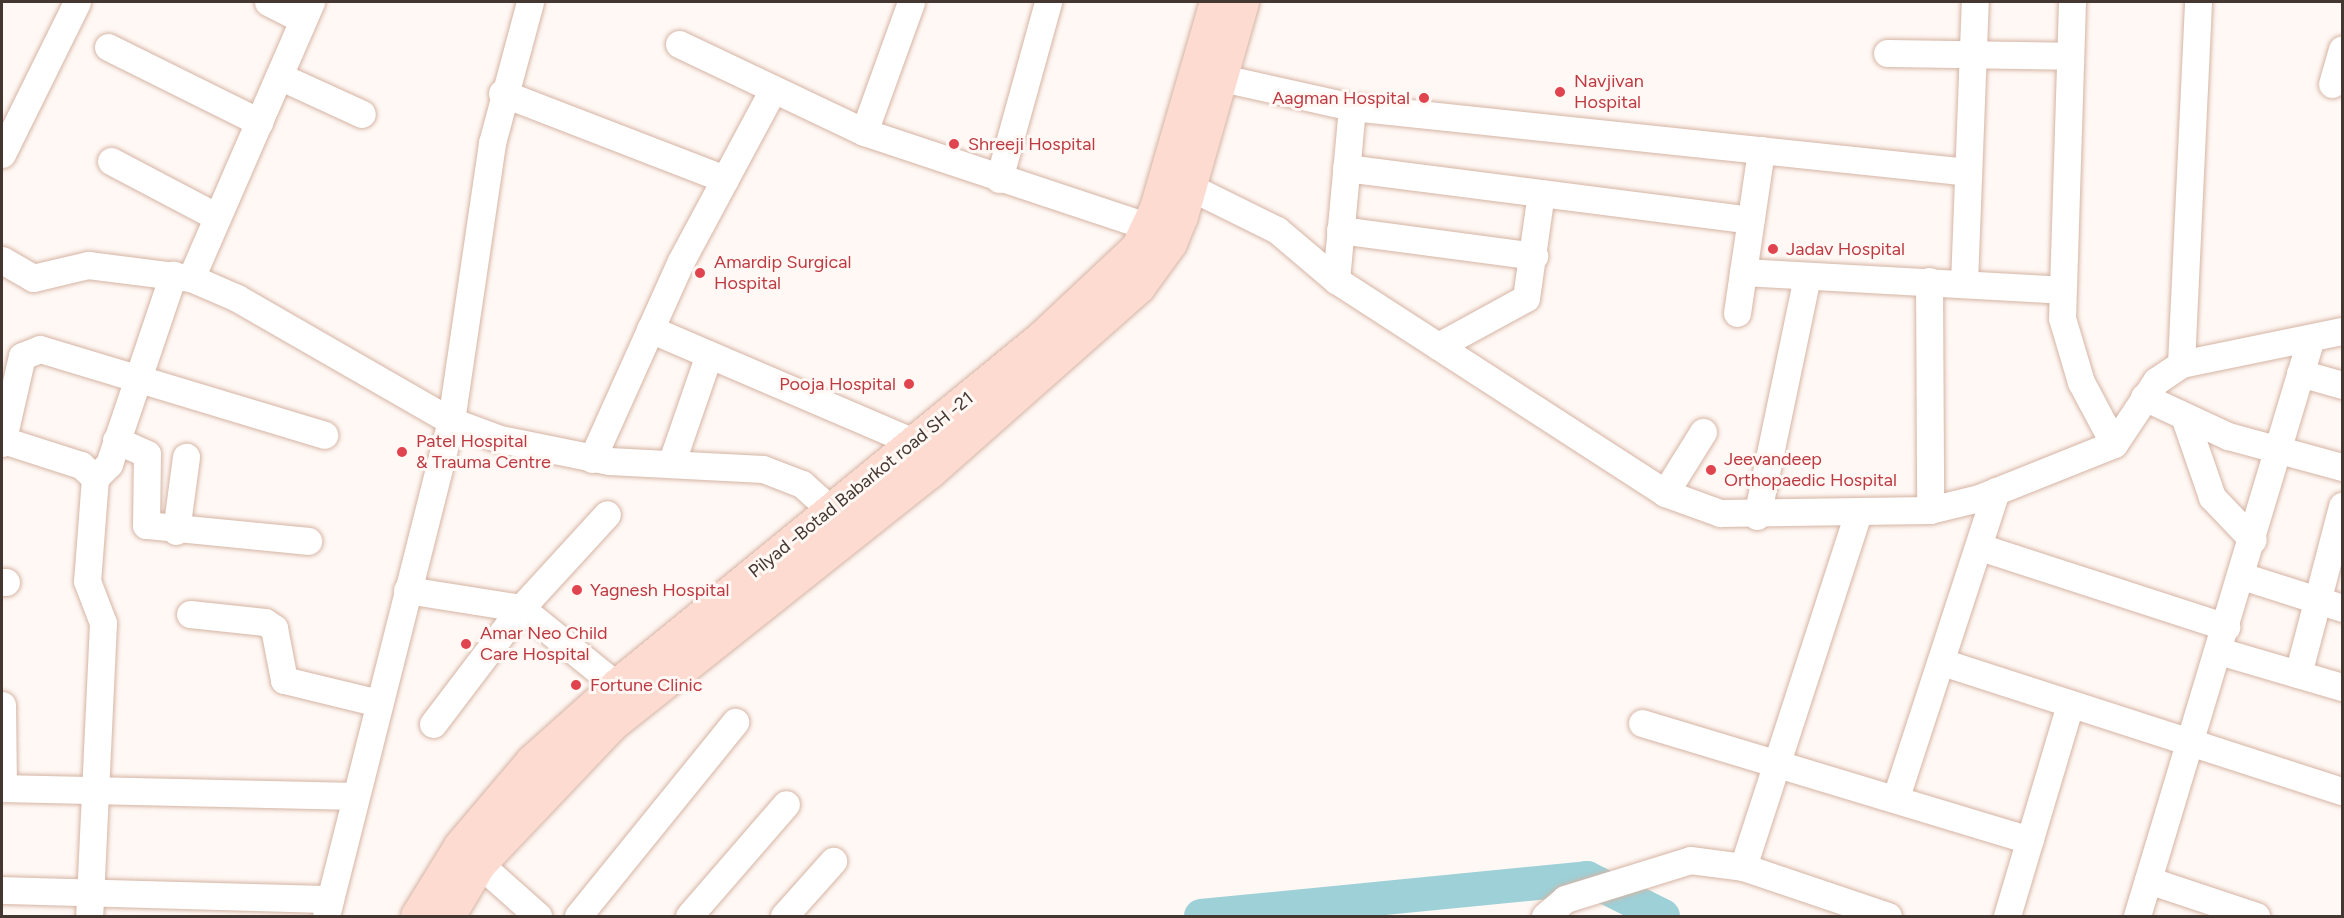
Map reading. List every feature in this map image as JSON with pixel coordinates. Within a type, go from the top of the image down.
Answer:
[{"type":"main road","name":"Pilyad -Botad Babarkot road SH -21","points":[[628,694],[929,472],[1138,287],[1170,243],[1190,187],[1208,76],[1216,2]]},
{"type":"main road","name":"Pilyad -Botad Babarkot road SH -21","points":[[417,916],[469,855],[548,786],[628,694],[831,510],[1114,272],[1149,226],[1208,76],[1242,2]]},
{"type":"main road","name":"Pilyad -Botad Babarkot road SH -21","points":[[448,916],[469,855]]},
{"type":"street","points":[[2,153],[77,2]]},
{"type":"street","points":[[95,478],[106,471],[135,378],[182,277],[217,218],[307,11],[268,2]]},
{"type":"street","points":[[2,890],[89,904],[328,908],[451,421],[502,93],[530,2]]},
{"type":"street","points":[[864,132],[911,2]]},
{"type":"street","points":[[999,179],[1048,2]]},
{"type":"street","points":[[1964,283],[1975,2]]},
{"type":"street","points":[[2072,2],[2061,290],[2068,350],[2114,444]]},
{"type":"street","points":[[2181,364],[2198,2]]},
{"type":"street","points":[[679,44],[772,91],[864,132],[999,179],[1149,226]]},
{"type":"street","points":[[108,47],[259,122]]},
{"type":"street","points":[[2332,84],[2343,49]]},
{"type":"street","points":[[1887,53],[2070,56]]},
{"type":"street","points":[[279,76],[362,114]]},
{"type":"street","points":[[1208,76],[1352,107],[1968,172]]},
{"type":"street","points":[[592,459],[650,329],[772,91]]},
{"type":"street","points":[[502,93],[725,179]]},
{"type":"street","points":[[1335,280],[1352,107]]},
{"type":"street","points":[[1737,313],[1761,150]]},
{"type":"street","points":[[111,161],[217,218]]},
{"type":"street","points":[[1346,168],[1751,220]]},
{"type":"street","points":[[1190,187],[1277,230],[1335,280],[1665,493],[1720,513],[1757,516],[1930,510],[1996,491],[2114,444],[2144,397],[2181,364],[2343,331]]},
{"type":"street","points":[[1438,346],[1526,298],[1534,256],[1541,193]]},
{"type":"street","points":[[1340,230],[1534,256]]},
{"type":"street","points":[[2,260],[33,278],[88,265],[182,277],[237,298],[451,421],[523,445],[592,459],[772,472],[802,484],[831,510]]},
{"type":"street","points":[[1743,272],[2061,290]]},
{"type":"street","points":[[1757,516],[1807,276]]},
{"type":"street","points":[[1929,281],[1930,510]]},
{"type":"street","points":[[650,329],[914,442]]},
{"type":"street","points":[[2137,916],[2253,540],[2276,449],[2311,338]]},
{"type":"street","points":[[95,478],[81,465],[2,441],[26,352],[40,349],[324,435]]},
{"type":"street","points":[[671,464],[710,354]]},
{"type":"street","points":[[2300,374],[2343,386]]},
{"type":"street","points":[[2144,397],[2228,436],[2343,467]]},
{"type":"street","points":[[2184,416],[2212,497],[2253,540]]},
{"type":"street","points":[[1665,493],[1702,432]]},
{"type":"street","points":[[116,440],[147,454],[146,525],[176,531],[308,541]]},
{"type":"street","points":[[176,531],[186,457]]},
{"type":"street","points":[[89,904],[91,792],[103,623],[87,581],[95,478]]},
{"type":"street","points":[[1896,798],[1980,547],[1996,491]]},
{"type":"street","points":[[2298,674],[2330,604],[2343,506]]},
{"type":"street","points":[[1743,867],[1858,513]]},
{"type":"street","points":[[433,724],[521,608],[607,514]]},
{"type":"street","points":[[1980,547],[2222,639],[2298,674],[2343,687]]},
{"type":"street","points":[[2242,576],[2330,604]]},
{"type":"street","points":[[407,590],[521,608],[628,694]]},
{"type":"street","points":[[190,614],[265,622],[274,628],[284,680],[378,703]]},
{"type":"street","points":[[1942,662],[2343,792]]},
{"type":"street","points":[[2,705],[2,788],[91,792],[355,796]]},
{"type":"street","points":[[2007,916],[2070,705]]},
{"type":"street","points":[[578,916],[735,722]]},
{"type":"street","points":[[1642,723],[1778,760],[2030,840]]},
{"type":"street","points":[[689,916],[786,804]]},
{"type":"street","points":[[469,855],[538,916]]},
{"type":"street","points":[[1545,916],[1565,899],[1690,860],[1743,867],[1888,916]]},
{"type":"street","points":[[784,916],[833,861]]},
{"type":"street","points":[[2148,880],[2256,916]]},
{"type":"waterway","points":[[1201,916],[1587,878],[1663,916]]},
{"type":"place","name":"Navjivan Hospital","points":[[1560,92]]},
{"type":"place","name":"Aagman Hospital","points":[[1424,98]]},
{"type":"place","name":"Shreeji Hospital","points":[[954,144]]},
{"type":"place","name":"Jadav Hospital","points":[[1773,249]]},
{"type":"place","name":"Amardip Surgical Hospital","points":[[700,273]]},
{"type":"place","name":"Pooja Hospital","points":[[909,384]]},
{"type":"place","name":"Patel Hospital & Trauma Centre","points":[[402,452]]},
{"type":"place","name":"Jeevandeep Orthopaedic Hospital","points":[[1711,470]]},
{"type":"place","name":"Yagnesh Hospital","points":[[577,590]]},
{"type":"place","name":"Amar Neo Child Care Hospital","points":[[466,644]]},
{"type":"place","name":"Fortune Clinic","points":[[576,685]]}]
